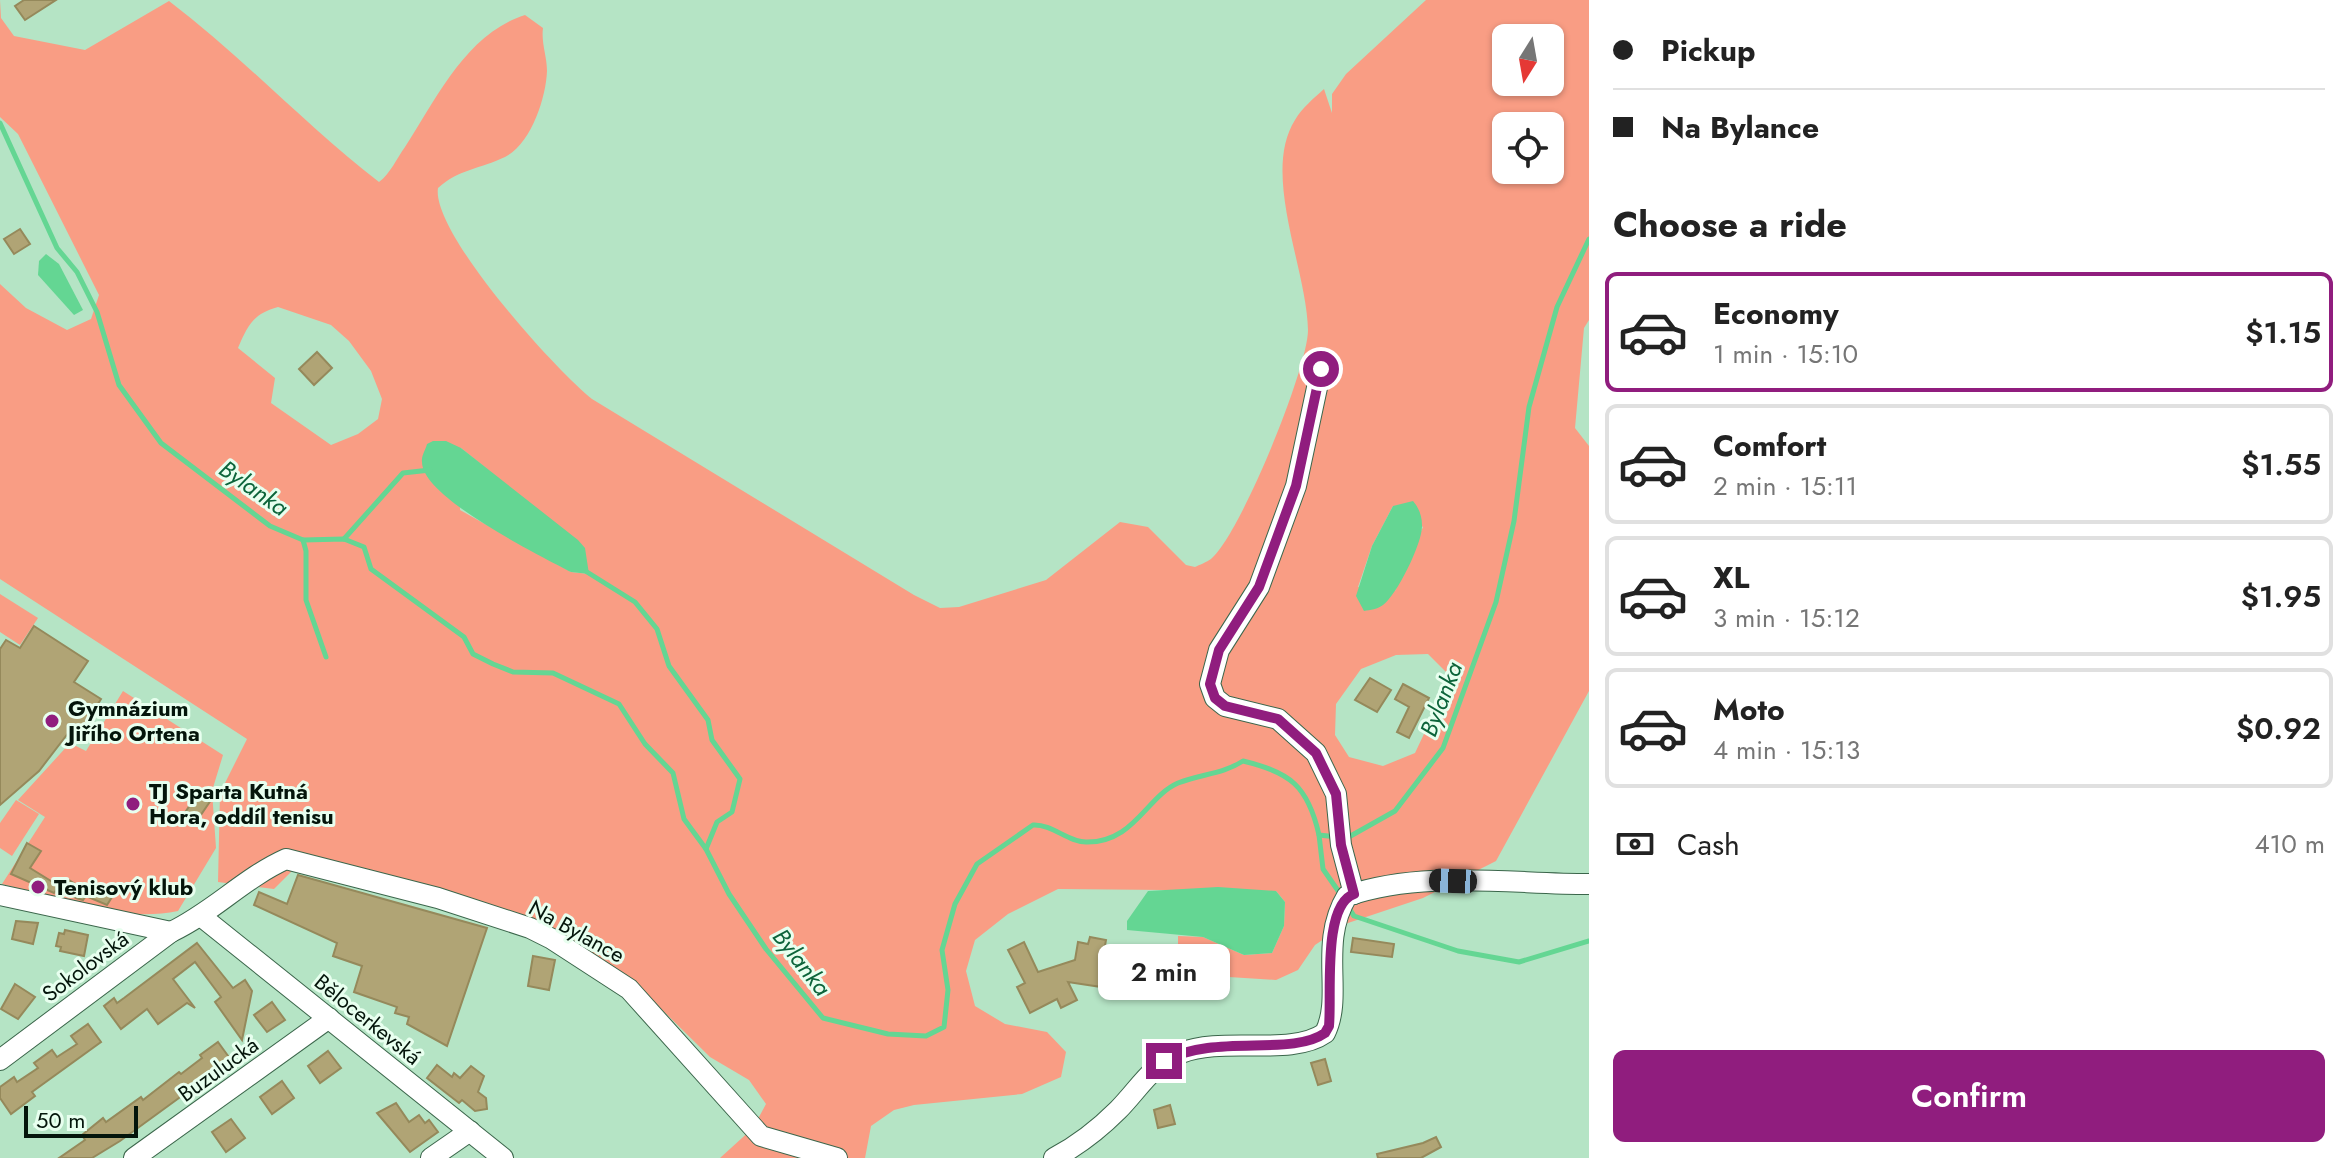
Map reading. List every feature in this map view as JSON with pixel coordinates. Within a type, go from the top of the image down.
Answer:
[{"type":"street","points":[[1054,1158],[1099,1127],[1153,1070],[1179,1053],[1218,1044],[1306,1042],[1325,1033],[1329,1018],[1332,935],[1347,899],[1336,794],[1316,753],[1278,719],[1225,706],[1215,698],[1210,684],[1219,650],[1259,587],[1296,486],[1321,369]]},
{"type":"street","name":"Na Bylance","points":[[202,917],[244,881],[286,859],[505,920],[552,939],[629,989],[714,1079],[737,1114],[761,1136],[837,1158]]},
{"type":"street","points":[[1347,899],[1431,881],[1589,884]]},
{"type":"street","points":[[0,895],[171,932]]},
{"type":"street","name":"Sokolovská","points":[[0,1060],[171,932],[202,917]]},
{"type":"street","name":"Bělocerkevská","points":[[202,917],[503,1158]]},
{"type":"street","name":"Buzulucká","points":[[134,1158],[329,1018]]},
{"type":"street","points":[[431,1158],[470,1131]]},
{"type":"shaded area","points":[[0,0],[1,18],[14,36],[85,50],[169,1],[379,182],[390,170],[441,89],[470,52],[504,24],[525,15],[543,28],[547,71],[544,94],[529,131],[514,151],[505,157],[462,173],[438,188],[441,209],[454,235],[498,299],[551,360],[592,399],[914,595],[940,608],[959,607],[1046,580],[1120,522],[1148,527],[1186,565],[1195,567],[1211,559],[1223,544],[1254,486],[1285,413],[1305,350],[1308,330],[1306,306],[1284,194],[1286,142],[1295,120],[1324,89],[1332,113],[1332,94],[1346,74],[1426,0],[1589,0],[1589,320],[1584,328],[1575,428],[1589,446],[1589,691],[1496,861],[1423,898],[1348,923],[1315,945],[1298,970],[1276,980],[1213,976],[1186,965],[1178,952],[1178,936],[1203,937],[1244,955],[1272,953],[1284,926],[1285,902],[1276,891],[1058,889],[1008,914],[975,940],[966,971],[975,1006],[1005,1024],[1047,1032],[1066,1052],[1061,1077],[1022,1094],[914,1105],[894,1110],[871,1126],[865,1158],[720,1158],[753,1128],[766,1104],[749,1080],[710,1057],[638,986],[464,902],[307,856],[274,889],[218,882],[220,793],[247,739],[0,579],[0,284],[26,308],[67,330],[91,319],[99,295],[18,134],[0,117]],"holes":[[[278,307],[331,325],[349,341],[371,371],[382,399],[378,419],[358,434],[331,445],[271,403],[275,378],[238,348],[248,327],[257,317]],[[461,448],[540,512],[589,574],[571,572],[460,510]],[[1393,506],[1423,527],[1395,591],[1358,587],[1372,546]],[[1428,654],[1446,672],[1440,700],[1415,753],[1383,766],[1349,757],[1335,735],[1336,704],[1361,669],[1396,655]]]},
{"type":"shaded area","points":[[46,254],[59,264],[83,310],[74,315],[38,275],[39,261]]},
{"type":"shaded area","points":[[446,441],[461,448],[578,540],[585,548],[589,574],[571,572],[511,540],[441,492],[427,476],[422,462],[427,444]]},
{"type":"shaded area","points":[[1413,501],[1420,512],[1422,525],[1414,555],[1389,599],[1379,607],[1364,611],[1356,596],[1372,546],[1393,506]]},
{"type":"shaded area","points":[[0,594],[38,618],[20,645],[0,632]]},
{"type":"shaded area","name":"TJ Sparta Kutná Hora, oddíl tenisu","points":[[123,691],[223,755],[212,791],[216,848],[178,911],[156,914],[112,912],[2,884],[45,817],[18,800],[70,743],[86,751]]},
{"type":"shaded area","points":[[16,800],[39,814],[12,856],[0,848],[0,823]]},
{"type":"shaded area","points":[[1218,887],[1276,891],[1285,902],[1284,926],[1272,953],[1244,955],[1203,937],[1127,930],[1127,921],[1148,891]]},
{"type":"building","points":[[24,0],[56,0],[25,20],[15,6]]},
{"type":"building","points":[[20,229],[30,244],[14,254],[4,239]]},
{"type":"building","points":[[317,352],[332,368],[314,385],[299,369]]},
{"type":"building","name":"Gymnázium Jiřího Ortena","points":[[34,626],[88,661],[74,682],[101,699],[77,737],[69,732],[39,771],[0,805],[0,649],[6,640],[20,648]]},
{"type":"building","points":[[1370,678],[1391,690],[1377,712],[1355,700]]},
{"type":"building","points":[[1403,684],[1429,698],[1409,738],[1397,732],[1409,707],[1395,699]]},
{"type":"building","points":[[199,792],[211,800],[196,822],[184,814]]},
{"type":"building","points":[[27,843],[41,851],[30,868],[59,886],[54,893],[11,874]]},
{"type":"building","points":[[298,875],[487,928],[447,1046],[407,1024],[409,1017],[395,1013],[397,1007],[354,992],[362,966],[333,956],[337,943],[254,905],[259,892],[287,904]]},
{"type":"building","points":[[69,880],[88,892],[92,885],[112,897],[107,905],[86,896],[83,900],[76,898],[62,890]]},
{"type":"building","points":[[16,921],[38,923],[33,944],[12,939]]},
{"type":"building","points":[[65,930],[88,935],[84,956],[60,951],[61,947],[56,946],[59,933],[64,934]]},
{"type":"building","points":[[1090,937],[1106,940],[1100,973],[1110,975],[1108,988],[1068,982],[1077,1000],[1061,1008],[1057,999],[1030,1013],[1017,987],[1025,983],[1008,950],[1024,942],[1038,972],[1075,960],[1078,942],[1088,944]]},
{"type":"building","points":[[1353,938],[1394,944],[1392,957],[1351,952]]},
{"type":"building","points":[[197,943],[233,988],[245,980],[252,991],[242,1040],[215,1002],[221,997],[195,962],[173,979],[195,1008],[187,1003],[158,1024],[147,1009],[121,1029],[104,1006],[114,998],[117,1003]]},
{"type":"building","points":[[533,956],[555,960],[549,990],[528,986]]},
{"type":"building","points":[[15,984],[35,997],[18,1019],[1,1009]]},
{"type":"building","points":[[272,1002],[285,1020],[267,1032],[254,1015]]},
{"type":"building","points":[[88,1024],[101,1042],[32,1092],[35,1096],[11,1114],[0,1098],[0,1087],[14,1077],[17,1082],[38,1068],[34,1063],[52,1050],[57,1057],[77,1044],[71,1036]]},
{"type":"building","points":[[218,1042],[231,1060],[120,1141],[92,1158],[59,1158],[85,1140],[82,1135],[103,1118],[106,1122],[141,1097],[143,1100],[202,1058],[200,1055]]},
{"type":"building","points":[[328,1051],[341,1068],[320,1083],[308,1066]]},
{"type":"building","points":[[1325,1059],[1331,1081],[1318,1085],[1311,1063]]},
{"type":"building","points":[[437,1065],[452,1077],[454,1073],[460,1078],[471,1066],[484,1076],[478,1092],[486,1098],[487,1109],[475,1111],[462,1100],[459,1103],[427,1078]]},
{"type":"building","points":[[282,1081],[294,1098],[272,1114],[260,1097]]},
{"type":"building","points":[[396,1103],[409,1122],[419,1115],[425,1123],[429,1120],[438,1132],[410,1152],[377,1113]]},
{"type":"building","points":[[1170,1105],[1175,1124],[1158,1128],[1154,1110]]},
{"type":"building","points":[[231,1119],[245,1138],[226,1152],[212,1132]]},
{"type":"building","points":[[1436,1137],[1441,1147],[1421,1158],[1378,1158],[1377,1154]]},
{"type":"waterway","name":"Bylanka","points":[[0,123],[57,248],[77,272],[97,312],[119,385],[161,443],[270,526],[303,540],[344,539],[364,547],[371,569],[464,637],[473,654],[513,672],[553,673],[619,704],[645,744],[673,773],[684,819],[706,849],[729,894],[766,949],[823,1018],[888,1034],[926,1036],[944,1027],[948,990],[942,950],[955,904],[977,864],[1033,825],[1047,827],[1079,841],[1102,840],[1128,827],[1157,798],[1178,783],[1228,769],[1243,761],[1285,776],[1303,793],[1319,835],[1337,837]]},
{"type":"waterway","name":"Bylanka","points":[[1347,838],[1395,811],[1443,748],[1496,602],[1514,521],[1529,407],[1557,307],[1589,239]]},
{"type":"waterway","points":[[344,539],[403,473],[430,470]]},
{"type":"waterway","points":[[303,540],[306,551],[306,600],[326,657]]},
{"type":"waterway","points":[[587,572],[635,602],[657,629],[669,666],[708,720],[712,740],[740,779],[732,812],[717,822],[706,849]]},
{"type":"waterway","points":[[1319,835],[1323,869],[1341,895]]},
{"type":"waterway","points":[[1348,907],[1354,916],[1458,951],[1519,962],[1589,941]]},
{"type":"place","name":"Gymnázium Jiřího Ortena","points":[[52,721]]},
{"type":"place","name":"TJ Sparta Kutná Hora, oddíl tenisu","points":[[133,804]]},
{"type":"place","name":"Tenisový klub","points":[[38,887]]},
{"type":"route","points":[[1164,1061],[1191,1049],[1218,1044],[1306,1042],[1325,1033],[1329,1026],[1332,935],[1341,906],[1347,896],[1354,894],[1341,845],[1342,830],[1336,794],[1316,753],[1278,719],[1225,706],[1215,698],[1210,684],[1219,650],[1259,587],[1296,486],[1321,369]]}]
